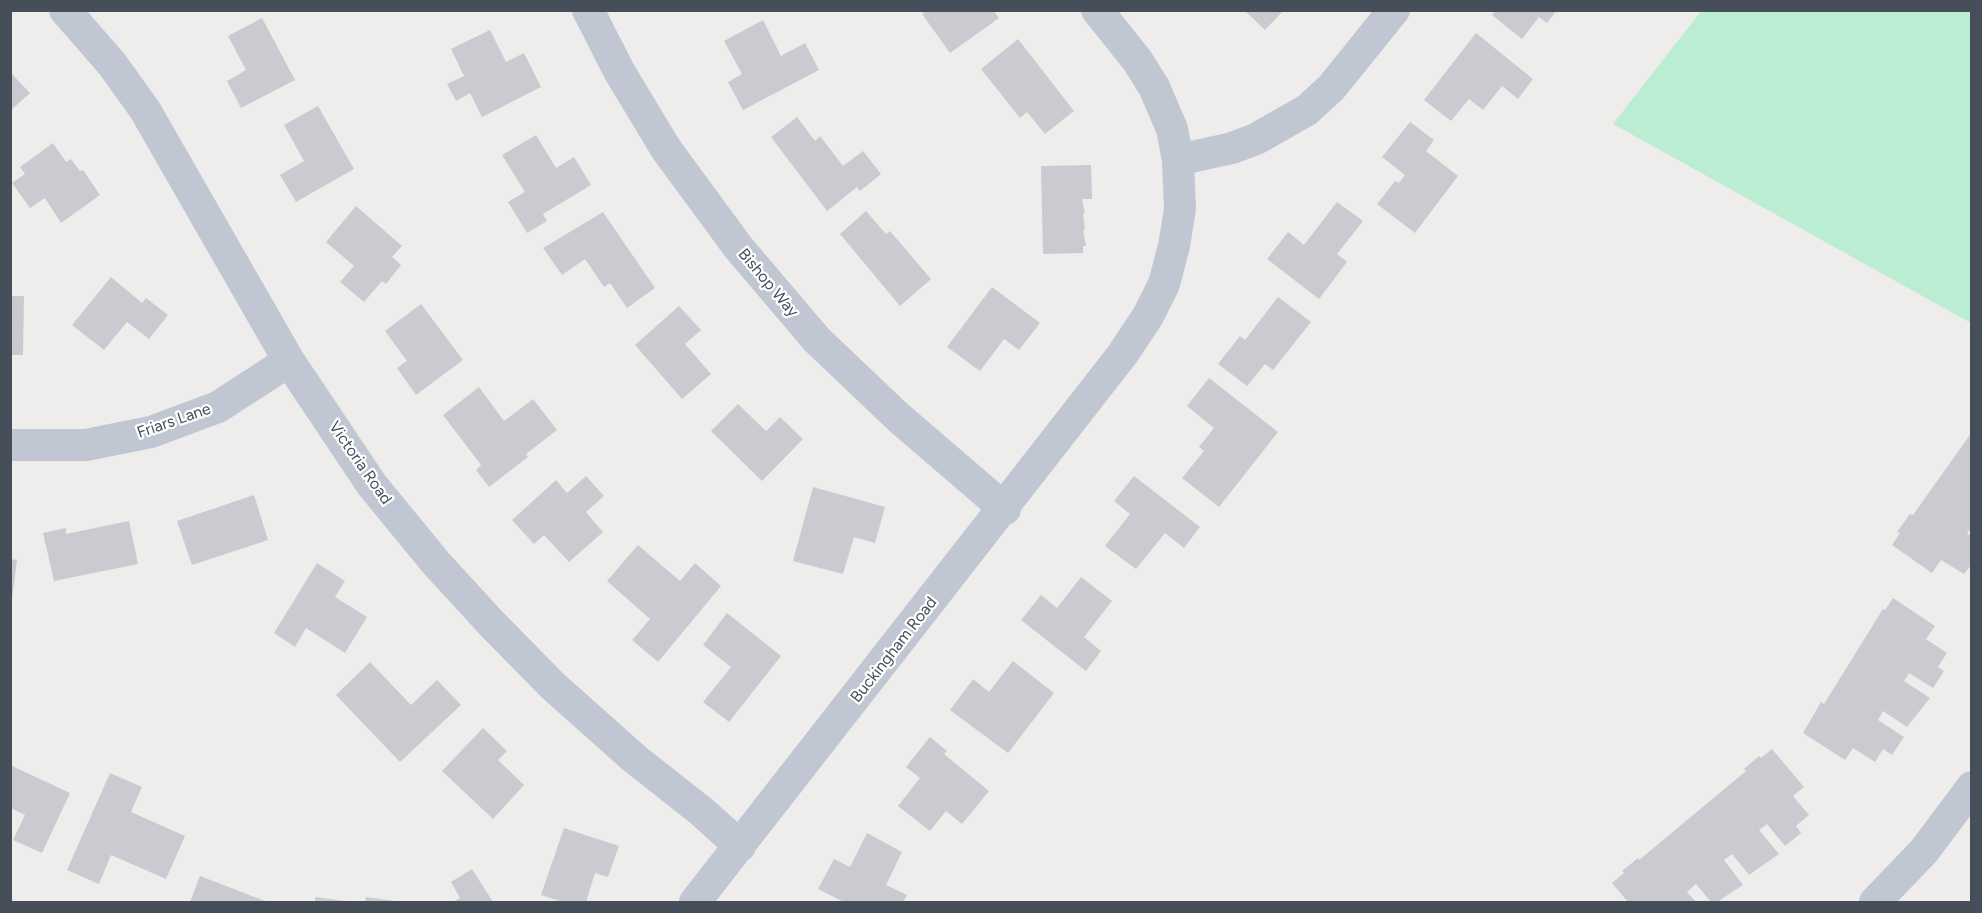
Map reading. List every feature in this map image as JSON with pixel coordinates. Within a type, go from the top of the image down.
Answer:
[{"type":"street","name":"Victoria Road","points":[[65,10],[112,64],[145,110],[290,361],[372,485],[436,563],[553,686],[635,759],[701,811],[740,846]]},
{"type":"street","name":"Bishop Way","points":[[588,10],[619,70],[666,149],[738,247],[825,348],[898,417],[1005,509]]},
{"type":"street","points":[[1097,10],[1137,60],[1154,87],[1172,129],[1178,160],[1248,142],[1307,110],[1331,88],[1394,10]]},
{"type":"street","name":"Buckingham Road","points":[[695,903],[1005,509],[1142,326],[1164,284],[1174,246],[1180,209],[1178,160]]},
{"type":"street","name":"Friars Lane","points":[[10,445],[87,445],[151,432],[218,406],[290,361]]},
{"type":"street","points":[[1875,903],[1924,851],[1971,787]]},
{"type":"green space","points":[[1702,10],[1971,11],[1971,323],[1613,124]]},
{"type":"building","points":[[927,10],[993,10],[999,18],[950,53],[922,14]]},
{"type":"building","points":[[1244,10],[1284,10],[1265,30]]},
{"type":"building","points":[[1496,10],[1557,10],[1547,23],[1539,17],[1522,39],[1492,15]]},
{"type":"building","points":[[262,18],[295,80],[241,108],[227,81],[246,70],[228,36]]},
{"type":"building","points":[[763,20],[781,56],[805,43],[819,70],[743,110],[728,82],[742,74],[724,41]]},
{"type":"building","points":[[490,30],[506,62],[524,53],[541,87],[482,117],[470,93],[456,101],[447,84],[464,76],[451,49]]},
{"type":"building","points":[[1476,33],[1533,79],[1518,99],[1502,86],[1483,110],[1469,99],[1451,121],[1424,100]]},
{"type":"building","points":[[1018,39],[1074,111],[1045,134],[1027,112],[1020,118],[981,69]]},
{"type":"building","points":[[10,72],[30,93],[10,111]]},
{"type":"building","points":[[318,106],[354,169],[296,202],[280,175],[304,161],[284,125]]},
{"type":"building","points":[[797,117],[815,141],[820,136],[843,166],[863,151],[881,174],[860,191],[857,187],[827,211],[771,137]]},
{"type":"building","points":[[1410,122],[1434,140],[1426,151],[1458,176],[1415,233],[1377,204],[1395,181],[1399,183],[1405,175],[1382,157]]},
{"type":"building","points":[[536,135],[556,168],[574,157],[591,185],[543,214],[547,221],[527,233],[508,202],[525,192],[502,155]]},
{"type":"building","points":[[53,143],[66,162],[71,159],[80,171],[83,170],[100,195],[61,223],[45,198],[30,208],[12,183],[25,174],[20,167]]},
{"type":"building","points":[[1091,165],[1092,199],[1082,199],[1085,213],[1083,213],[1085,230],[1083,230],[1086,246],[1083,246],[1083,253],[1043,254],[1041,166]]},
{"type":"building","points":[[1337,202],[1363,221],[1337,254],[1347,262],[1319,299],[1267,259],[1288,232],[1304,245]]},
{"type":"building","points":[[356,206],[402,246],[392,257],[401,265],[386,284],[382,281],[364,302],[340,282],[354,266],[326,242]]},
{"type":"building","points":[[866,211],[886,234],[890,231],[931,279],[900,306],[840,234]]},
{"type":"building","points":[[603,212],[655,288],[627,308],[610,283],[604,287],[585,259],[562,275],[543,248]]},
{"type":"building","points":[[111,277],[142,303],[146,298],[168,315],[149,339],[127,322],[104,350],[72,325]]},
{"type":"building","points":[[992,287],[1040,323],[1019,350],[1004,339],[980,371],[947,347]]},
{"type":"building","points":[[10,296],[24,296],[23,355],[10,355]]},
{"type":"building","points":[[1278,297],[1311,322],[1273,370],[1265,364],[1247,386],[1218,364],[1240,336],[1245,340]]},
{"type":"building","points":[[421,304],[463,360],[416,395],[397,368],[407,361],[385,331]]},
{"type":"building","points":[[679,306],[701,330],[685,344],[711,374],[682,399],[635,345]]},
{"type":"building","points":[[1209,378],[1278,432],[1219,507],[1182,478],[1204,451],[1199,447],[1214,428],[1187,406]]},
{"type":"building","points":[[479,387],[504,421],[533,399],[557,430],[526,454],[528,457],[489,487],[476,470],[481,465],[443,415]]},
{"type":"building","points":[[738,404],[766,431],[780,417],[803,439],[762,481],[711,431]]},
{"type":"building","points":[[1972,432],[1972,527],[1967,533],[1972,537],[1972,564],[1964,574],[1941,560],[1932,573],[1892,545],[1900,533],[1897,532],[1910,514],[1913,515]]},
{"type":"building","points":[[586,476],[604,496],[586,512],[603,532],[569,562],[544,535],[534,544],[512,520],[556,480],[567,493]]},
{"type":"building","points":[[1134,476],[1200,527],[1184,548],[1165,533],[1136,569],[1105,546],[1130,514],[1114,501]]},
{"type":"building","points":[[813,487],[885,507],[875,543],[854,537],[843,574],[793,561]]},
{"type":"building","points":[[254,495],[268,540],[192,565],[177,521]]},
{"type":"building","points":[[129,521],[138,564],[54,581],[43,533],[66,528],[66,534]]},
{"type":"building","points":[[638,545],[680,581],[695,563],[721,586],[658,662],[632,640],[650,619],[607,581]]},
{"type":"building","points":[[10,559],[17,560],[12,599],[10,599]]},
{"type":"building","points":[[317,563],[345,581],[335,597],[367,617],[345,653],[306,628],[295,647],[274,633]]},
{"type":"building","points":[[1081,577],[1112,601],[1084,637],[1101,651],[1086,671],[1021,620],[1041,595],[1057,608]]},
{"type":"building","points":[[1893,598],[1935,626],[1926,639],[1947,653],[1938,667],[1944,671],[1933,688],[1909,673],[1904,681],[1930,698],[1907,727],[1883,711],[1878,720],[1904,737],[1892,755],[1883,749],[1875,762],[1853,748],[1845,760],[1803,733],[1821,702],[1824,704],[1883,609],[1885,610]]},
{"type":"building","points":[[727,613],[781,656],[729,722],[703,702],[731,667],[703,645]]},
{"type":"building","points":[[1013,661],[1054,693],[1008,753],[950,710],[973,679],[989,692]]},
{"type":"building","points":[[370,662],[411,705],[437,680],[461,705],[400,762],[336,695]]},
{"type":"building","points":[[483,728],[507,751],[498,760],[524,785],[493,819],[442,771]]},
{"type":"building","points":[[930,737],[947,751],[944,754],[989,791],[962,824],[946,811],[930,831],[898,806],[920,778],[906,767]]},
{"type":"building","points":[[1772,749],[1804,787],[1793,796],[1809,815],[1796,826],[1801,833],[1785,846],[1767,824],[1759,830],[1779,854],[1749,875],[1732,854],[1724,860],[1743,885],[1717,902],[1711,902],[1696,884],[1687,892],[1696,902],[1628,902],[1612,883],[1624,873],[1622,871],[1638,858],[1639,860],[1746,771],[1744,769],[1759,756],[1761,758]]},
{"type":"building","points":[[10,765],[70,793],[42,853],[13,840],[25,815],[10,808]]},
{"type":"building","points":[[110,773],[142,787],[131,812],[185,836],[166,879],[111,855],[99,884],[67,870]]},
{"type":"building","points":[[564,828],[619,846],[608,877],[595,873],[586,902],[563,902],[541,895]]},
{"type":"building","points":[[867,833],[902,852],[886,885],[907,895],[903,902],[844,902],[818,889],[834,859],[850,867]]},
{"type":"building","points":[[472,869],[493,902],[453,902],[460,898],[451,882]]},
{"type":"building","points":[[200,876],[265,901],[190,902]]},
{"type":"building","points":[[315,897],[345,901],[315,902]]},
{"type":"building","points":[[366,897],[395,901],[395,902],[365,902]]}]
